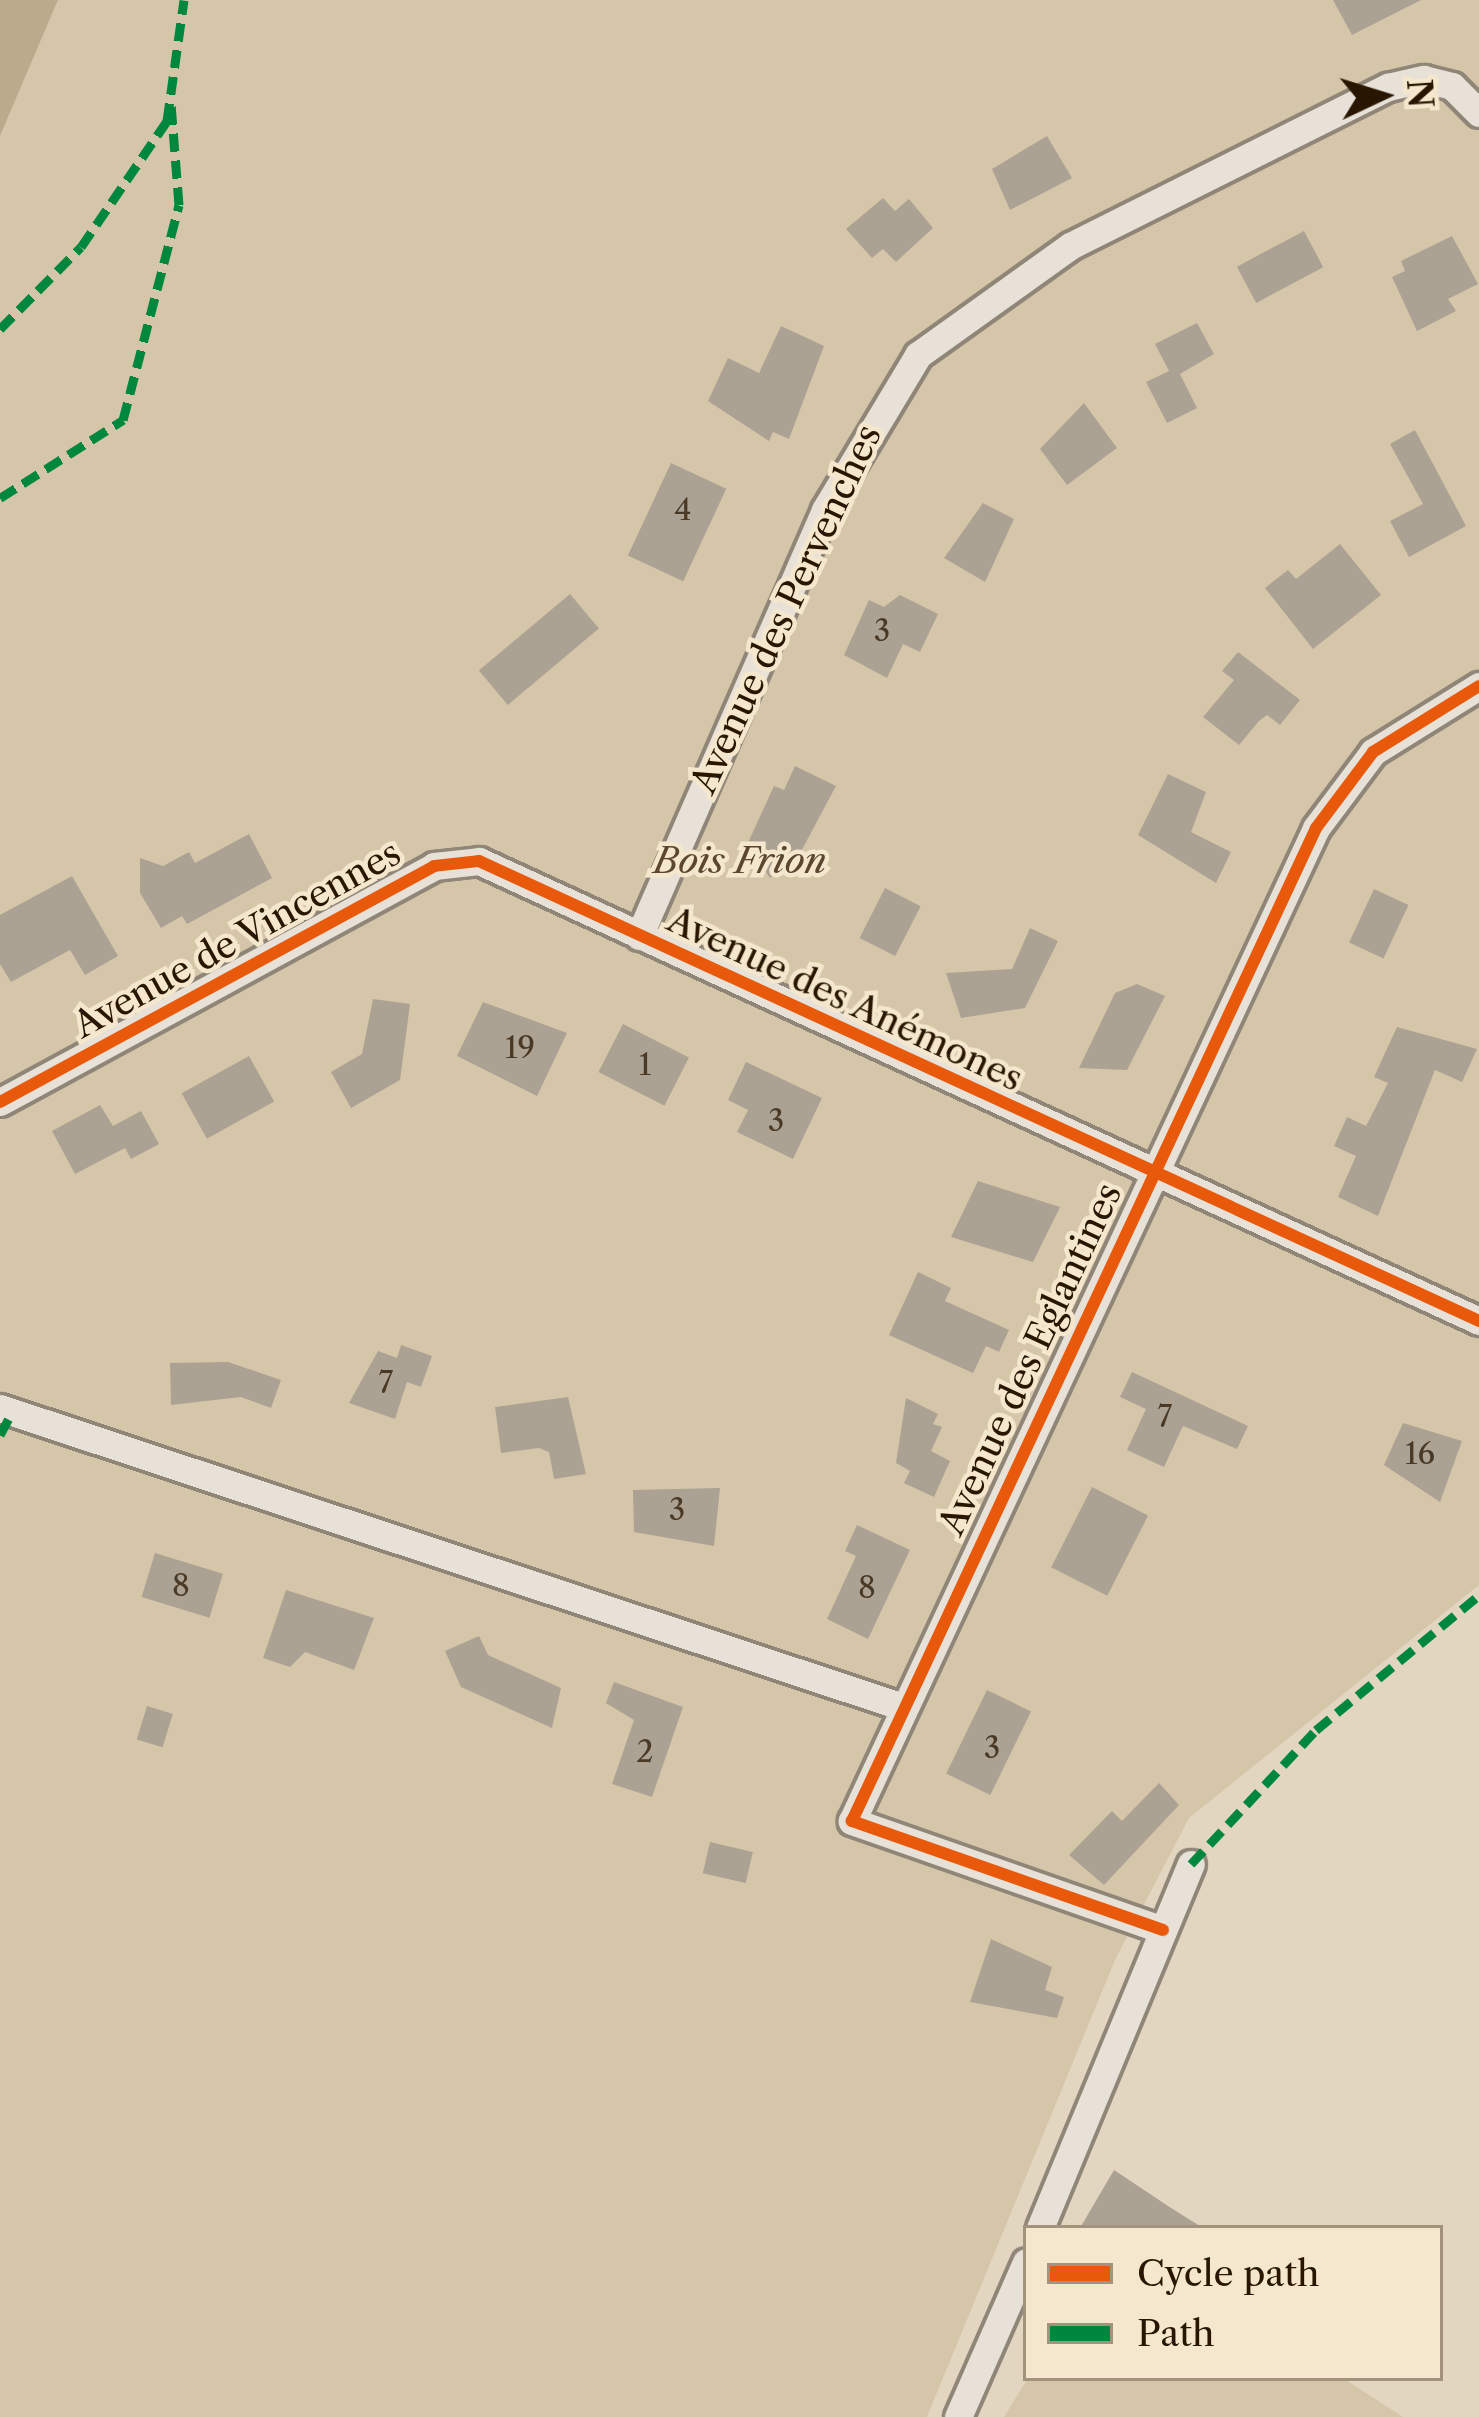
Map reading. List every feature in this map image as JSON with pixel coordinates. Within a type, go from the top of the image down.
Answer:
[{"type":"street","name":"Avenue des Pervenches","points":[[639,936],[825,510],[886,397],[933,341],[1070,246],[1388,87],[1424,79],[1452,86],[1479,113]]},
{"type":"street","name":"Avenue des Eglantines","points":[[1163,1930],[852,1821],[1150,1176],[1342,786],[1373,752],[1479,686]]},
{"type":"street","name":"Avenue de Vincennes","points":[[0,1102],[457,859],[639,936]]},
{"type":"street","name":"Avenue des Anémones","points":[[639,936],[1150,1176],[1479,1321]]},
{"type":"street","points":[[0,1408],[903,1707]]},
{"type":"street","points":[[1041,2225],[1191,1864]]},
{"type":"street","points":[[958,2417],[1023,2269]]},
{"type":"green space","name":"Bois Frion","points":[[58,0],[1479,0],[1479,1585],[1189,1818],[1115,1960],[927,2417],[0,2417],[0,136]]},
{"type":"green space","points":[[1026,2381],[1348,2381],[1403,2417],[1004,2417]]},
{"type":"shaded area","points":[[0,0],[58,0],[0,136]]},
{"type":"building","points":[[1333,0],[1421,0],[1352,35]]},
{"type":"building","points":[[1047,136],[1072,178],[1010,210],[992,169]]},
{"type":"building","points":[[883,198],[895,211],[909,199],[933,228],[896,262],[883,249],[872,258],[846,229]]},
{"type":"building","points":[[1304,231],[1323,267],[1256,303],[1237,267]]},
{"type":"building","points":[[1452,236],[1478,284],[1448,299],[1456,311],[1417,331],[1392,277],[1405,271],[1401,261]]},
{"type":"building","points":[[1197,323],[1214,354],[1180,374],[1197,408],[1167,423],[1146,382],[1169,371],[1155,344]]},
{"type":"building","points":[[781,326],[824,346],[789,439],[773,432],[769,441],[708,401],[728,358],[759,373]]},
{"type":"building","points":[[1084,403],[1117,448],[1067,485],[1040,449]]},
{"type":"building","points":[[1415,430],[1466,526],[1409,557],[1390,521],[1423,504],[1390,444]]},
{"type":"building","points":[[671,463],[726,489],[683,581],[628,555]]},
{"type":"building","points":[[983,503],[1014,519],[985,582],[944,558]]},
{"type":"building","points":[[1340,544],[1381,595],[1313,649],[1265,588],[1288,570],[1296,579]]},
{"type":"building","points":[[570,594],[599,628],[508,705],[479,670]]},
{"type":"building","points":[[900,595],[938,614],[920,652],[903,644],[887,678],[844,655],[869,600],[884,607]]},
{"type":"building","points":[[1238,652],[1300,700],[1280,725],[1267,715],[1239,745],[1203,717],[1234,680],[1222,671]]},
{"type":"building","points":[[795,766],[836,786],[797,859],[770,878],[747,845],[774,786],[784,790]]},
{"type":"building","points":[[1168,774],[1206,792],[1191,832],[1231,852],[1216,883],[1138,835]]},
{"type":"building","points":[[249,834],[272,878],[187,924],[182,916],[161,928],[140,893],[140,858],[163,866],[189,852],[195,863]]},
{"type":"building","points":[[72,876],[118,956],[85,975],[70,950],[11,982],[0,964],[0,915]]},
{"type":"building","points":[[885,888],[921,906],[895,956],[860,938]]},
{"type":"building","points":[[1374,889],[1408,905],[1384,959],[1349,942]]},
{"type":"building","points":[[1030,928],[1058,941],[1025,1008],[961,1018],[946,973],[1012,969]]},
{"type":"building","points":[[1137,984],[1165,996],[1127,1070],[1079,1068],[1115,993]]},
{"type":"building","points":[[373,999],[410,1004],[400,1080],[351,1108],[331,1072],[362,1054]]},
{"type":"building","points":[[483,1002],[567,1033],[537,1096],[457,1056]]},
{"type":"building","points":[[623,1024],[689,1058],[664,1106],[598,1072]]},
{"type":"building","points":[[1397,1027],[1477,1049],[1462,1082],[1435,1070],[1378,1216],[1338,1197],[1356,1156],[1334,1146],[1347,1117],[1366,1126],[1388,1083],[1374,1077]]},
{"type":"building","points":[[249,1056],[274,1101],[207,1139],[182,1093]]},
{"type":"building","points":[[746,1062],[822,1098],[793,1159],[737,1132],[748,1110],[728,1100]]},
{"type":"building","points":[[100,1105],[113,1126],[141,1111],[159,1144],[131,1159],[125,1148],[75,1174],[52,1131]]},
{"type":"building","points":[[978,1181],[1060,1207],[1033,1262],[951,1237]]},
{"type":"building","points":[[918,1272],[951,1288],[945,1301],[1009,1330],[999,1352],[986,1346],[973,1373],[889,1335]]},
{"type":"building","points":[[401,1345],[432,1356],[421,1387],[407,1382],[395,1419],[349,1403],[378,1351],[397,1358]]},
{"type":"building","points":[[228,1362],[281,1380],[271,1408],[241,1397],[171,1405],[170,1363]]},
{"type":"building","points":[[1132,1372],[1248,1426],[1237,1449],[1183,1426],[1164,1467],[1127,1450],[1146,1409],[1120,1397]]},
{"type":"building","points":[[568,1397],[586,1474],[554,1479],[549,1452],[539,1448],[501,1453],[495,1407]]},
{"type":"building","points":[[906,1398],[938,1414],[933,1424],[942,1427],[931,1451],[950,1461],[934,1497],[904,1483],[910,1471],[896,1463]]},
{"type":"building","points":[[1403,1423],[1462,1441],[1440,1502],[1384,1465]]},
{"type":"building","points":[[1092,1487],[1148,1516],[1107,1596],[1051,1567]]},
{"type":"building","points":[[720,1488],[714,1546],[634,1532],[633,1490]]},
{"type":"building","points":[[857,1525],[910,1550],[868,1639],[827,1619],[856,1556],[845,1551]]},
{"type":"building","points":[[155,1553],[223,1574],[209,1618],[142,1597]]},
{"type":"building","points":[[286,1590],[374,1618],[354,1670],[305,1652],[290,1667],[263,1658]]},
{"type":"building","points":[[479,1636],[488,1655],[561,1688],[552,1728],[461,1687],[445,1651]]},
{"type":"building","points":[[614,1682],[683,1707],[652,1797],[612,1784],[634,1720],[606,1703]]},
{"type":"building","points":[[987,1690],[1031,1711],[990,1795],[946,1774]]},
{"type":"building","points":[[147,1706],[173,1714],[163,1747],[137,1739]]},
{"type":"building","points":[[1159,1783],[1179,1805],[1104,1885],[1069,1855],[1112,1811],[1122,1821]]},
{"type":"building","points":[[710,1842],[753,1852],[746,1883],[703,1873]]},
{"type":"building","points":[[991,1939],[1052,1967],[1045,1990],[1064,1997],[1057,2018],[970,2002]]},
{"type":"building","points":[[1114,2170],[1198,2225],[1082,2225]]},
{"type":"marked path","points":[[0,329],[81,247],[167,121],[184,0]]},
{"type":"marked path","points":[[0,498],[123,420],[179,205],[171,103]]},
{"type":"marked path","points":[[0,1435],[12,1412]]},
{"type":"marked path","points":[[1191,1864],[1316,1730],[1479,1595]]},
{"type":"cycle path","points":[[1163,1930],[852,1821],[1316,828],[1373,752],[1479,686]]},
{"type":"cycle path","points":[[0,1102],[434,866],[479,861],[1479,1321]]}]
